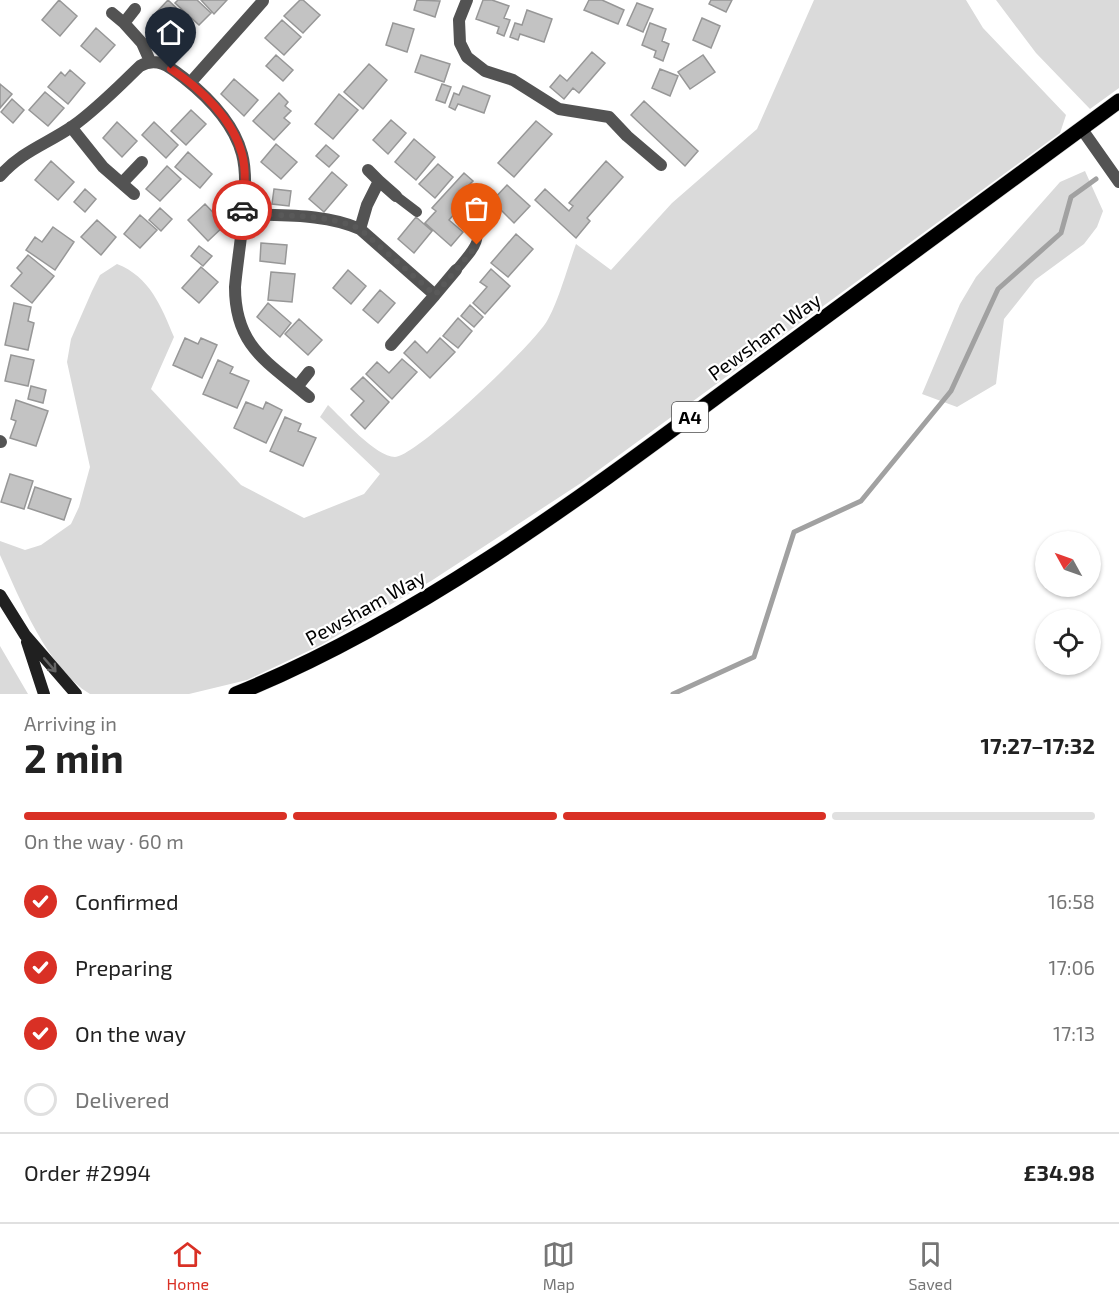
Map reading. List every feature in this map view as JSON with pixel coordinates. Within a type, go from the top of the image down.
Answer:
[{"type":"main road","name":"Pewsham Way","points":[[236,694],[290,672],[420,602],[602,481],[1119,101]]},
{"type":"street","points":[[467,0],[459,20],[460,43],[467,57],[485,71],[513,80],[558,109],[609,117],[661,165]]},
{"type":"street","points":[[190,82],[263,1]]},
{"type":"street","points":[[124,24],[135,9]]},
{"type":"street","points":[[112,13],[142,43],[150,61]]},
{"type":"street","points":[[0,176],[23,154],[71,127],[107,98],[140,66],[150,61],[162,63],[190,82],[224,118],[238,142],[245,171],[235,287],[235,303],[240,327],[252,347],[309,397]]},
{"type":"street","points":[[71,127],[103,167],[134,194]]},
{"type":"street","points":[[1081,128],[1119,182]]},
{"type":"street","points":[[122,183],[142,162]]},
{"type":"street","points":[[368,170],[396,195]]},
{"type":"street","points":[[360,229],[367,205],[379,181]]},
{"type":"street","points":[[242,214],[313,217],[345,222],[360,229],[435,295]]},
{"type":"street","points":[[391,345],[456,270]]},
{"type":"street","points":[[297,387],[309,372]]},
{"type":"street","points":[[0,595],[25,635],[76,694]]},
{"type":"street","points":[[25,635],[44,694]]},
{"type":"lane","points":[[396,195],[417,212]]},
{"type":"lane","points":[[456,270],[477,245],[480,234],[478,211]]},
{"type":"shaded area","points":[[814,0],[966,0],[983,28],[1066,115],[1060,133],[581,483],[431,581],[321,645],[247,680],[189,694],[90,694],[61,668],[36,631],[26,611],[0,555],[0,541],[25,550],[41,545],[71,524],[79,507],[90,467],[67,362],[71,339],[100,275],[117,264],[128,270],[146,285],[164,314],[174,337],[151,389],[241,485],[304,518],[364,494],[380,474],[320,417],[328,405],[378,451],[395,457],[426,439],[449,420],[521,352],[547,321],[559,295],[576,244],[611,270],[672,203],[757,129]]},
{"type":"shaded area","points":[[996,0],[1119,0],[1119,88],[1090,109],[1036,53]]},
{"type":"shaded area","points":[[1085,171],[1103,211],[1097,227],[1084,244],[1035,280],[1004,319],[996,384],[957,407],[922,394],[960,304],[976,277],[1060,182]]},
{"type":"shaded area","points":[[0,646],[28,694],[0,694]]},
{"type":"building","points":[[59,0],[77,16],[60,36],[42,20]]},
{"type":"building","points":[[168,0],[190,21],[176,36],[154,15]]},
{"type":"building","points":[[178,0],[197,0],[211,13],[199,25],[175,3]]},
{"type":"building","points":[[201,0],[227,0],[214,14]]},
{"type":"building","points":[[300,0],[320,15],[303,33],[284,16]]},
{"type":"building","points":[[417,0],[440,1],[435,17],[414,10]]},
{"type":"building","points":[[483,0],[492,0],[509,6],[504,18],[510,20],[504,36],[497,33],[499,27],[476,19]]},
{"type":"building","points":[[589,0],[602,0],[624,10],[618,24],[584,10]]},
{"type":"building","points":[[711,0],[732,0],[726,12],[709,4]]},
{"type":"building","points":[[637,3],[653,9],[643,32],[627,25]]},
{"type":"building","points":[[527,10],[552,19],[544,42],[520,34],[518,40],[510,37],[515,23],[522,25]]},
{"type":"building","points":[[702,18],[720,26],[711,48],[693,40]]},
{"type":"building","points":[[282,20],[301,37],[284,55],[265,38]]},
{"type":"building","points":[[393,23],[414,29],[407,52],[386,45]]},
{"type":"building","points":[[650,23],[666,29],[662,41],[669,44],[663,61],[654,57],[656,51],[642,45]]},
{"type":"building","points":[[96,28],[115,45],[100,62],[81,46]]},
{"type":"building","points":[[592,52],[605,63],[579,93],[573,88],[564,99],[550,87],[560,75],[567,81]]},
{"type":"building","points":[[276,55],[293,70],[283,81],[266,66]]},
{"type":"building","points":[[421,55],[450,64],[444,82],[415,72]]},
{"type":"building","points":[[703,55],[715,72],[690,89],[678,72]]},
{"type":"building","points":[[369,64],[387,80],[363,109],[344,92]]},
{"type":"building","points":[[660,69],[678,76],[670,96],[652,88]]},
{"type":"building","points":[[70,70],[85,83],[68,104],[48,87],[61,72],[65,76]]},
{"type":"building","points":[[234,79],[258,100],[244,116],[221,94]]},
{"type":"building","points":[[0,84],[12,94],[0,108]]},
{"type":"building","points":[[442,84],[451,87],[445,103],[436,100]]},
{"type":"building","points":[[463,86],[490,96],[484,113],[458,104],[455,110],[449,107],[454,93],[459,95]]},
{"type":"building","points":[[45,92],[64,108],[48,126],[29,110]]},
{"type":"building","points":[[279,93],[288,102],[285,106],[291,111],[284,118],[290,123],[274,140],[253,121]]},
{"type":"building","points":[[339,94],[358,110],[333,139],[315,124]]},
{"type":"building","points":[[12,99],[24,110],[13,123],[1,112]]},
{"type":"building","points":[[644,101],[698,151],[685,166],[631,115]]},
{"type":"building","points":[[191,110],[206,124],[186,145],[171,131]]},
{"type":"building","points":[[391,120],[406,133],[388,154],[373,140]]},
{"type":"building","points":[[536,121],[552,134],[514,177],[498,163]]},
{"type":"building","points":[[117,122],[137,141],[122,157],[103,138]]},
{"type":"building","points":[[154,122],[178,145],[166,158],[142,135]]},
{"type":"building","points":[[414,139],[435,157],[416,180],[395,162]]},
{"type":"building","points":[[276,144],[297,162],[281,179],[261,162]]},
{"type":"building","points":[[326,145],[339,156],[329,167],[316,156]]},
{"type":"building","points":[[188,152],[212,174],[200,188],[175,167]]},
{"type":"building","points":[[51,161],[74,182],[58,200],[35,180]]},
{"type":"building","points":[[606,161],[623,177],[587,218],[590,221],[576,238],[535,200],[545,189],[569,211],[573,206],[569,203]]},
{"type":"building","points":[[438,164],[453,177],[435,198],[419,184]]},
{"type":"building","points":[[167,166],[181,179],[160,201],[146,189]]},
{"type":"building","points":[[332,172],[347,185],[324,212],[309,199]]},
{"type":"building","points":[[464,173],[473,181],[465,189],[471,195],[449,220],[463,232],[451,246],[425,223],[436,211],[432,208]]},
{"type":"building","points":[[507,185],[530,206],[514,223],[492,201]]},
{"type":"building","points":[[85,189],[96,199],[85,212],[74,202]]},
{"type":"building","points":[[274,189],[291,191],[289,206],[272,204]]},
{"type":"building","points":[[205,204],[225,225],[208,241],[188,220]]},
{"type":"building","points":[[160,208],[172,219],[161,231],[149,220]]},
{"type":"building","points":[[140,215],[157,230],[140,248],[124,234]]},
{"type":"building","points":[[416,217],[432,231],[414,253],[398,239]]},
{"type":"building","points":[[97,220],[116,237],[101,255],[81,237]]},
{"type":"building","points":[[53,227],[74,242],[55,270],[26,250],[35,237],[42,242]]},
{"type":"building","points":[[516,234],[533,249],[508,277],[491,263]]},
{"type":"building","points":[[261,243],[287,245],[285,264],[260,261]]},
{"type":"building","points":[[199,246],[212,256],[203,266],[191,256]]},
{"type":"building","points":[[28,255],[54,276],[32,303],[11,286],[22,273],[17,268]]},
{"type":"building","points":[[201,267],[218,282],[199,303],[182,288]]},
{"type":"building","points":[[491,269],[510,286],[485,314],[473,303],[487,287],[480,282]]},
{"type":"building","points":[[348,270],[366,286],[351,304],[333,288]]},
{"type":"building","points":[[271,272],[295,274],[292,302],[268,300]]},
{"type":"building","points":[[380,290],[395,303],[378,323],[363,310]]},
{"type":"building","points":[[14,303],[31,307],[28,321],[34,323],[28,350],[5,345]]},
{"type":"building","points":[[268,303],[291,323],[280,337],[257,317]]},
{"type":"building","points":[[470,305],[483,317],[474,327],[461,316]]},
{"type":"building","points":[[458,318],[472,331],[458,348],[443,336]]},
{"type":"building","points":[[299,319],[322,340],[308,355],[285,334]]},
{"type":"building","points":[[185,338],[198,344],[201,338],[217,345],[202,378],[173,365]]},
{"type":"building","points":[[440,338],[455,352],[430,378],[404,353],[415,341],[427,353]]},
{"type":"building","points":[[11,355],[34,360],[28,386],[5,381]]},
{"type":"building","points":[[402,359],[417,372],[392,399],[366,374],[377,362],[389,373]]},
{"type":"building","points":[[218,360],[233,367],[230,373],[249,381],[237,408],[203,394]]},
{"type":"building","points":[[363,377],[389,402],[365,429],[351,415],[364,401],[351,389]]},
{"type":"building","points":[[31,386],[46,390],[43,403],[28,399]]},
{"type":"building","points":[[16,400],[48,411],[36,446],[10,438],[16,421],[11,419]]},
{"type":"building","points":[[246,402],[263,409],[266,402],[282,410],[266,443],[234,428]]},
{"type":"building","points":[[285,417],[301,424],[298,431],[316,438],[303,466],[270,451]]},
{"type":"building","points":[[10,474],[33,481],[24,509],[1,502]]},
{"type":"building","points":[[35,487],[71,499],[64,520],[28,508]]},
{"type":"waterway","points":[[673,694],[754,657],[794,532],[861,501],[951,391],[998,289],[1061,233],[1071,197],[1096,179]]},
{"type":"way so far","points":[[242,210],[242,214],[313,217],[345,222],[360,229],[435,295],[477,245]]},
{"type":"route","points":[[171,69],[190,82],[232,129],[238,142],[245,171],[242,210]]}]
